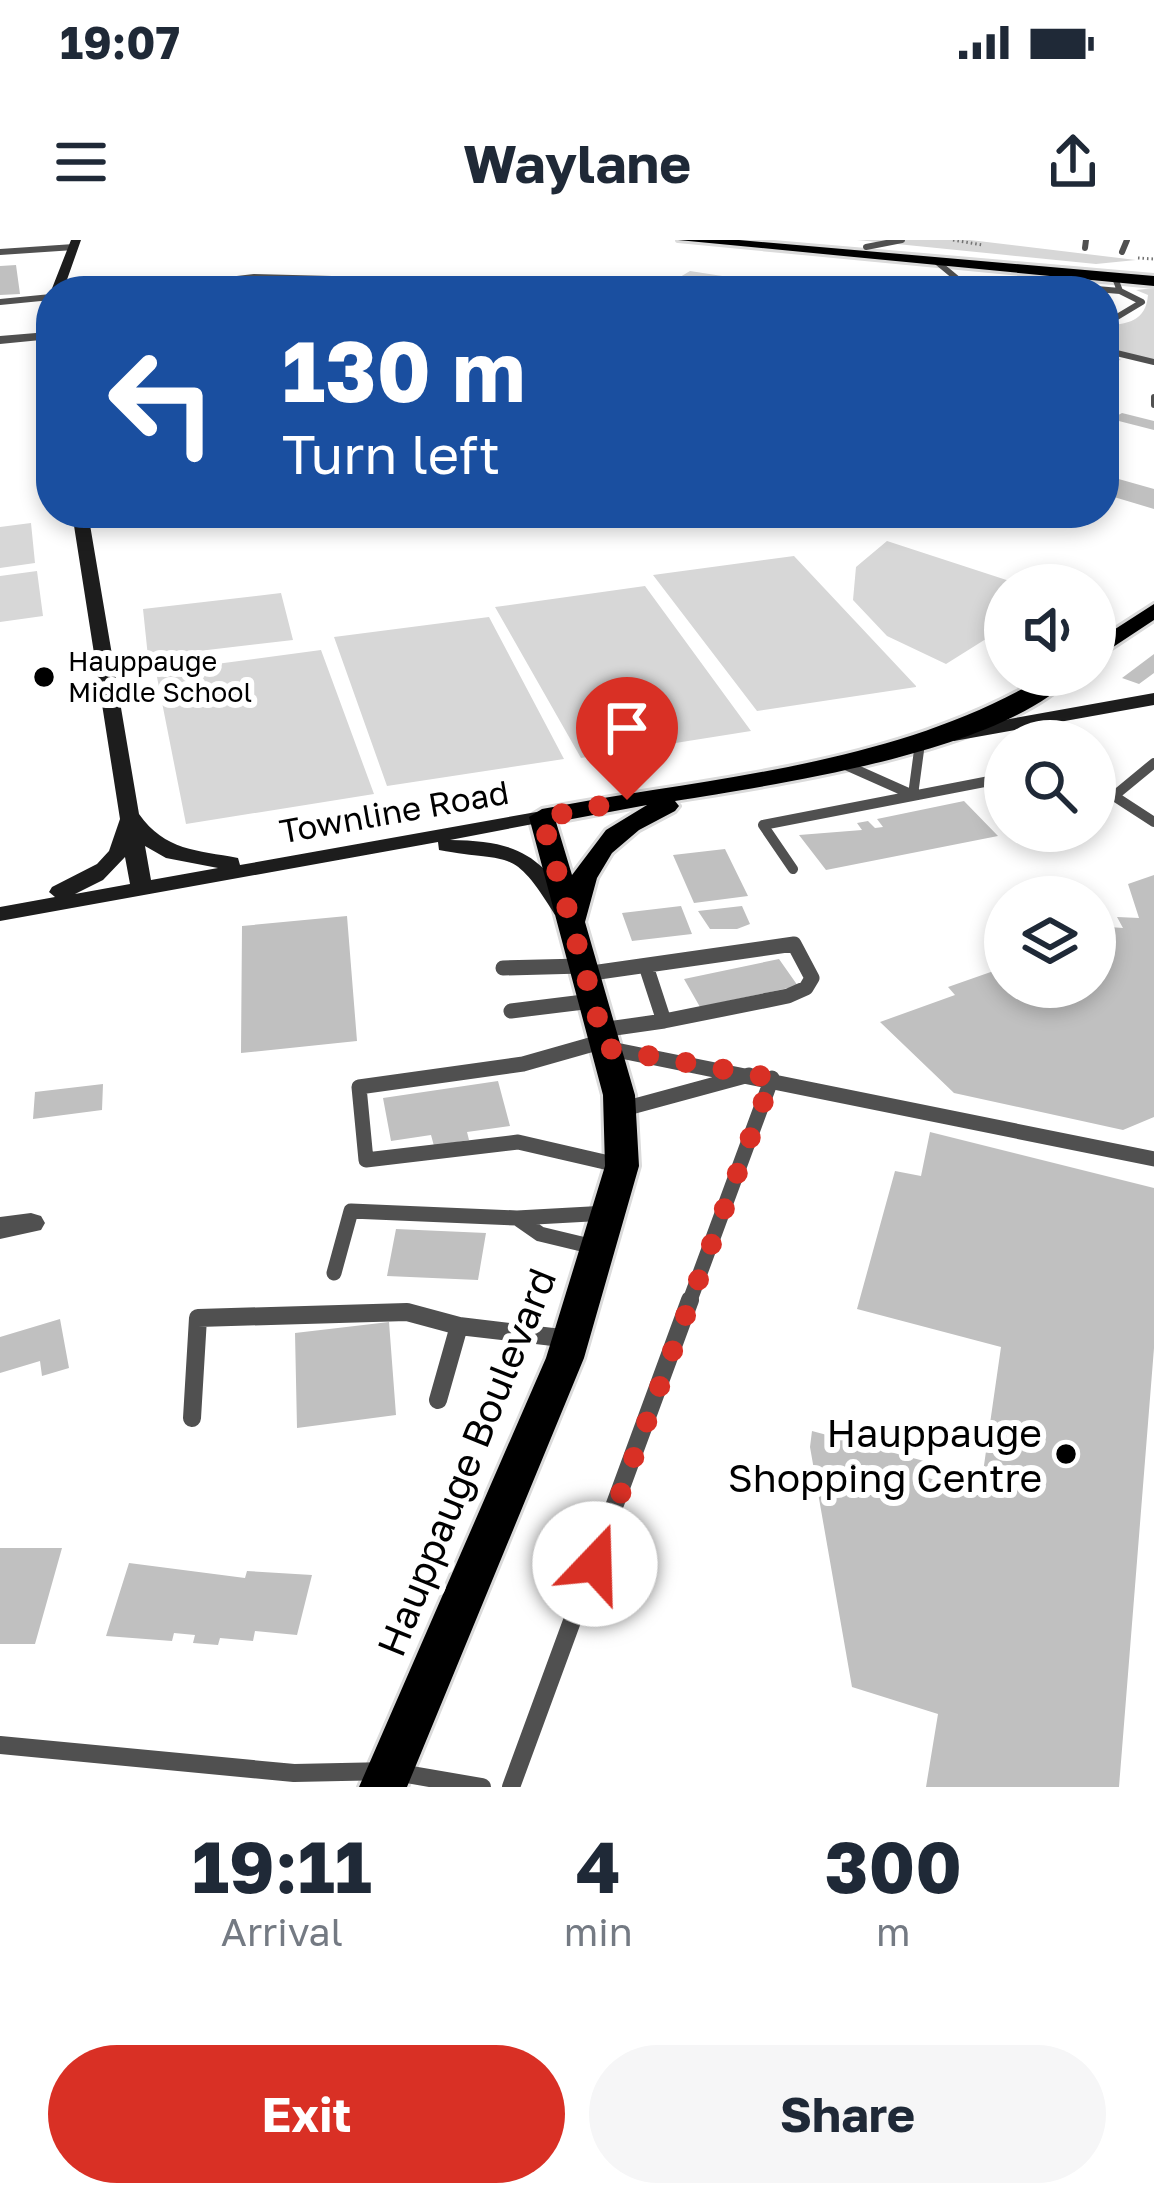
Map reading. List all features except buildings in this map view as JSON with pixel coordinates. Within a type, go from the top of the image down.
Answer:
[{"type":"highway","points":[[686,240],[937,262],[1029,276]]},
{"type":"highway","points":[[787,240],[1151,271]]},
{"type":"highway","points":[[1119,283],[1151,271]]},
{"type":"main road","points":[[1116,637],[1154,610]]},
{"type":"main road","points":[[1025,701],[1032,696]]},
{"type":"main road","name":"Townline Road","points":[[542,818],[930,740],[1025,701]]},
{"type":"main road","points":[[592,998],[576,896],[590,862],[611,834],[715,784]]},
{"type":"main road","name":"Hauppauge Boulevard","points":[[386,1779],[570,1339],[622,1166],[620,1110],[542,818]]},
{"type":"street","points":[[61,276],[75,243]]},
{"type":"street","points":[[0,340],[36,337]]},
{"type":"street","points":[[82,528],[141,888]]},
{"type":"street","name":"Townline Road","points":[[930,740],[1154,699]]},
{"type":"street","name":"Townline Road","points":[[1025,701],[1071,713]]},
{"type":"street","points":[[127,810],[140,832],[172,854],[232,863],[295,862]]},
{"type":"street","points":[[0,913],[106,872],[120,854],[127,810]]},
{"type":"street","name":"Townline Road","points":[[0,913],[542,818]]},
{"type":"street","points":[[378,848],[488,847],[513,852],[538,869],[592,998]]},
{"type":"street","points":[[0,1228],[31,1223]]},
{"type":"lane","points":[[866,247],[902,240]]},
{"type":"lane","points":[[1123,252],[1127,240]]},
{"type":"lane","points":[[0,252],[75,243]]},
{"type":"lane","points":[[937,262],[954,276]]},
{"type":"lane","points":[[1119,285],[1142,302],[1119,315]]},
{"type":"lane","points":[[0,302],[36,297]]},
{"type":"lane","points":[[1119,354],[1154,362]]},
{"type":"lane","points":[[914,795],[930,740]]},
{"type":"lane","points":[[837,762],[914,795]]},
{"type":"lane","points":[[1154,763],[1114,796],[1119,804],[1154,822]]},
{"type":"lane","points":[[793,869],[764,825],[984,782]]},
{"type":"lane","points":[[503,968],[592,998],[664,1021],[788,996],[806,988],[812,978],[794,944],[646,965],[592,998],[523,1064],[359,1087],[366,1160],[518,1142],[622,1166]]},
{"type":"lane","points":[[646,965],[664,1021]]},
{"type":"lane","points":[[511,1011],[592,998],[763,1076],[1154,1160]]},
{"type":"lane","points":[[620,1110],[763,1076]]},
{"type":"lane","points":[[511,1787],[763,1076]]},
{"type":"lane","points":[[334,1273],[351,1211],[517,1218],[603,1230]]},
{"type":"lane","points":[[517,1218],[540,1234],[603,1230]]},
{"type":"lane","points":[[192,1418],[198,1318],[407,1312],[459,1326],[570,1339]]},
{"type":"lane","points":[[437,1400],[459,1326]]},
{"type":"lane","points":[[0,1745],[482,1787]]},
{"type":"path","points":[[1151,271],[1154,259]]},
{"type":"shaded area","points":[[857,240],[970,240],[1136,260],[1096,264]]},
{"type":"shaded area","points":[[690,271],[722,276],[682,276]]},
{"type":"shaded area","points":[[1154,288],[1154,363],[1119,356],[1119,323],[1139,316],[1146,304],[1148,295],[1136,290]]},
{"type":"shaded area","points":[[31,523],[35,563],[0,568],[0,527]]},
{"type":"shaded area","points":[[887,541],[984,573],[984,640],[946,664],[887,636],[853,600],[856,567]]},
{"type":"shaded area","points":[[794,556],[916,687],[757,711],[653,575]]},
{"type":"shaded area","points":[[37,571],[43,616],[0,622],[0,576]]},
{"type":"shaded area","points":[[645,586],[751,731],[581,758],[495,607]]},
{"type":"shaded area","points":[[281,593],[293,640],[148,657],[143,609]]},
{"type":"shaded area","points":[[489,617],[564,759],[387,786],[334,637]]},
{"type":"shaded area","points":[[321,650],[374,794],[186,824],[156,672]]},
{"type":"place","name":"Hauppauge Middle School","points":[[44,677]]},
{"type":"place","name":"Hauppauge Shopping Centre","points":[[1066,1454]]},
{"type":"route","points":[[595,1564],[772,1078],[606,1048],[542,818],[627,800]]}]
